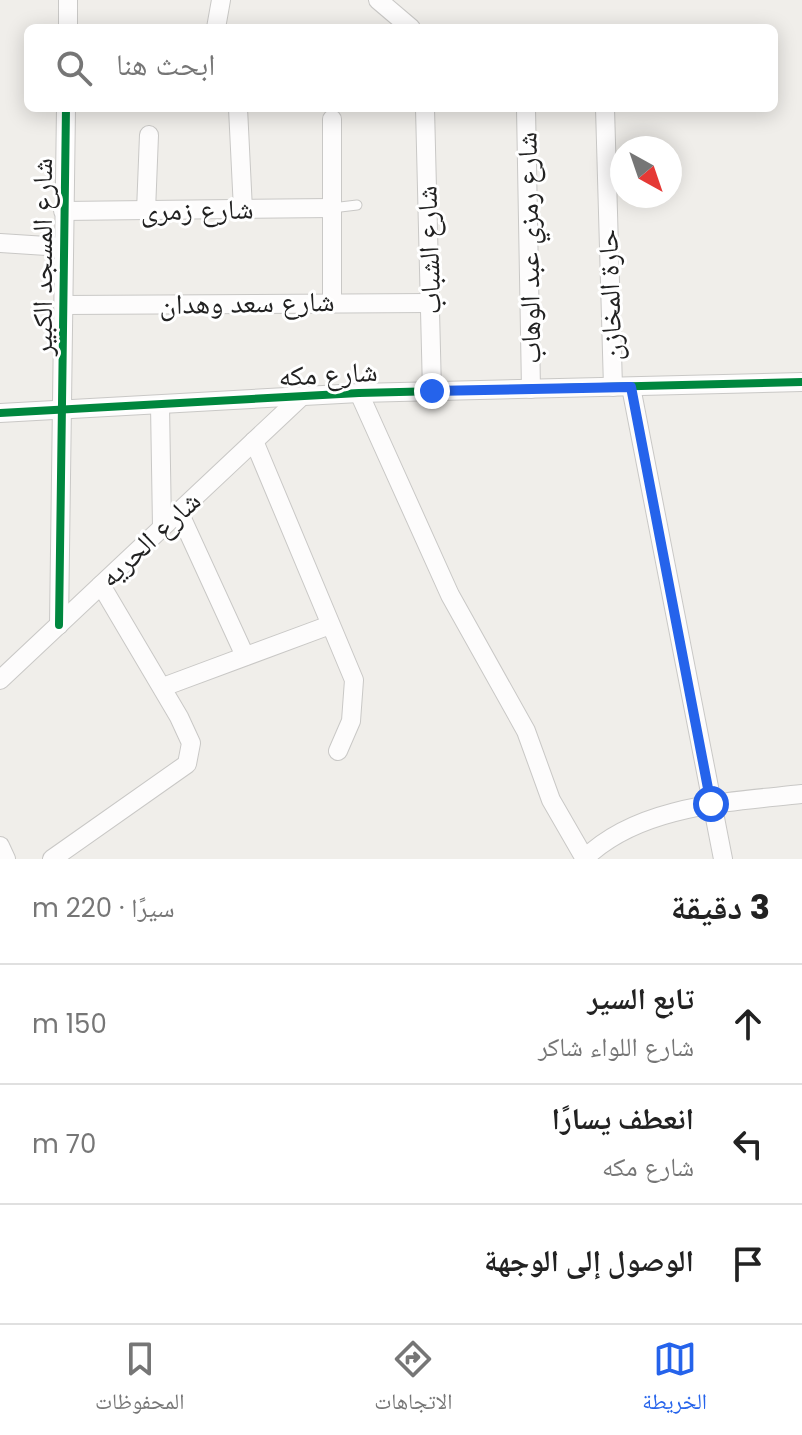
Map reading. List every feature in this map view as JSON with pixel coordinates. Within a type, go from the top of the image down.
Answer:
[{"type":"street","points":[[68,0],[68,24]]},
{"type":"street","points":[[217,24],[221,0]]},
{"type":"street","points":[[378,0],[406,24]]},
{"type":"street","name":"شارع المسجد الكبير","points":[[59,625],[66,112]]},
{"type":"street","points":[[238,112],[243,210]]},
{"type":"street","name":"شارع الشباب","points":[[425,112],[432,391]]},
{"type":"street","name":"شارع رمزي عبد الوهاب","points":[[526,112],[531,389]]},
{"type":"street","name":"حارة المخازن","points":[[605,112],[622,387],[723,859]]},
{"type":"street","points":[[332,119],[332,301]]},
{"type":"street","points":[[146,211],[149,135]]},
{"type":"street","name":"شارع زمرى","points":[[63,211],[332,208]]},
{"type":"street","points":[[0,243],[62,247]]},
{"type":"street","name":"شارع سعد وهدان","points":[[63,305],[332,301],[431,303]]},
{"type":"street","name":"شارع مكه","points":[[0,413],[63,406],[160,405],[359,393],[802,382]]},
{"type":"street","points":[[359,393],[450,595],[526,731],[551,800],[585,859],[621,830],[711,804],[802,794]]},
{"type":"street","name":"شارع الحريه","points":[[0,680],[301,397]]},
{"type":"street","points":[[160,405],[162,527]]},
{"type":"street","points":[[254,441],[354,680],[351,721],[338,751]]},
{"type":"street","points":[[179,512],[245,656]]},
{"type":"street","points":[[52,859],[187,764],[191,743],[163,687],[101,585]]},
{"type":"street","points":[[163,687],[330,625]]},
{"type":"street","points":[[0,846],[6,859]]},
{"type":"lane","points":[[332,208],[357,205]]},
{"type":"cycle path","points":[[59,625],[66,112]]},
{"type":"cycle path","points":[[0,413],[359,393],[802,382]]},
{"type":"route","points":[[432,391],[631,387],[711,804]]}]
